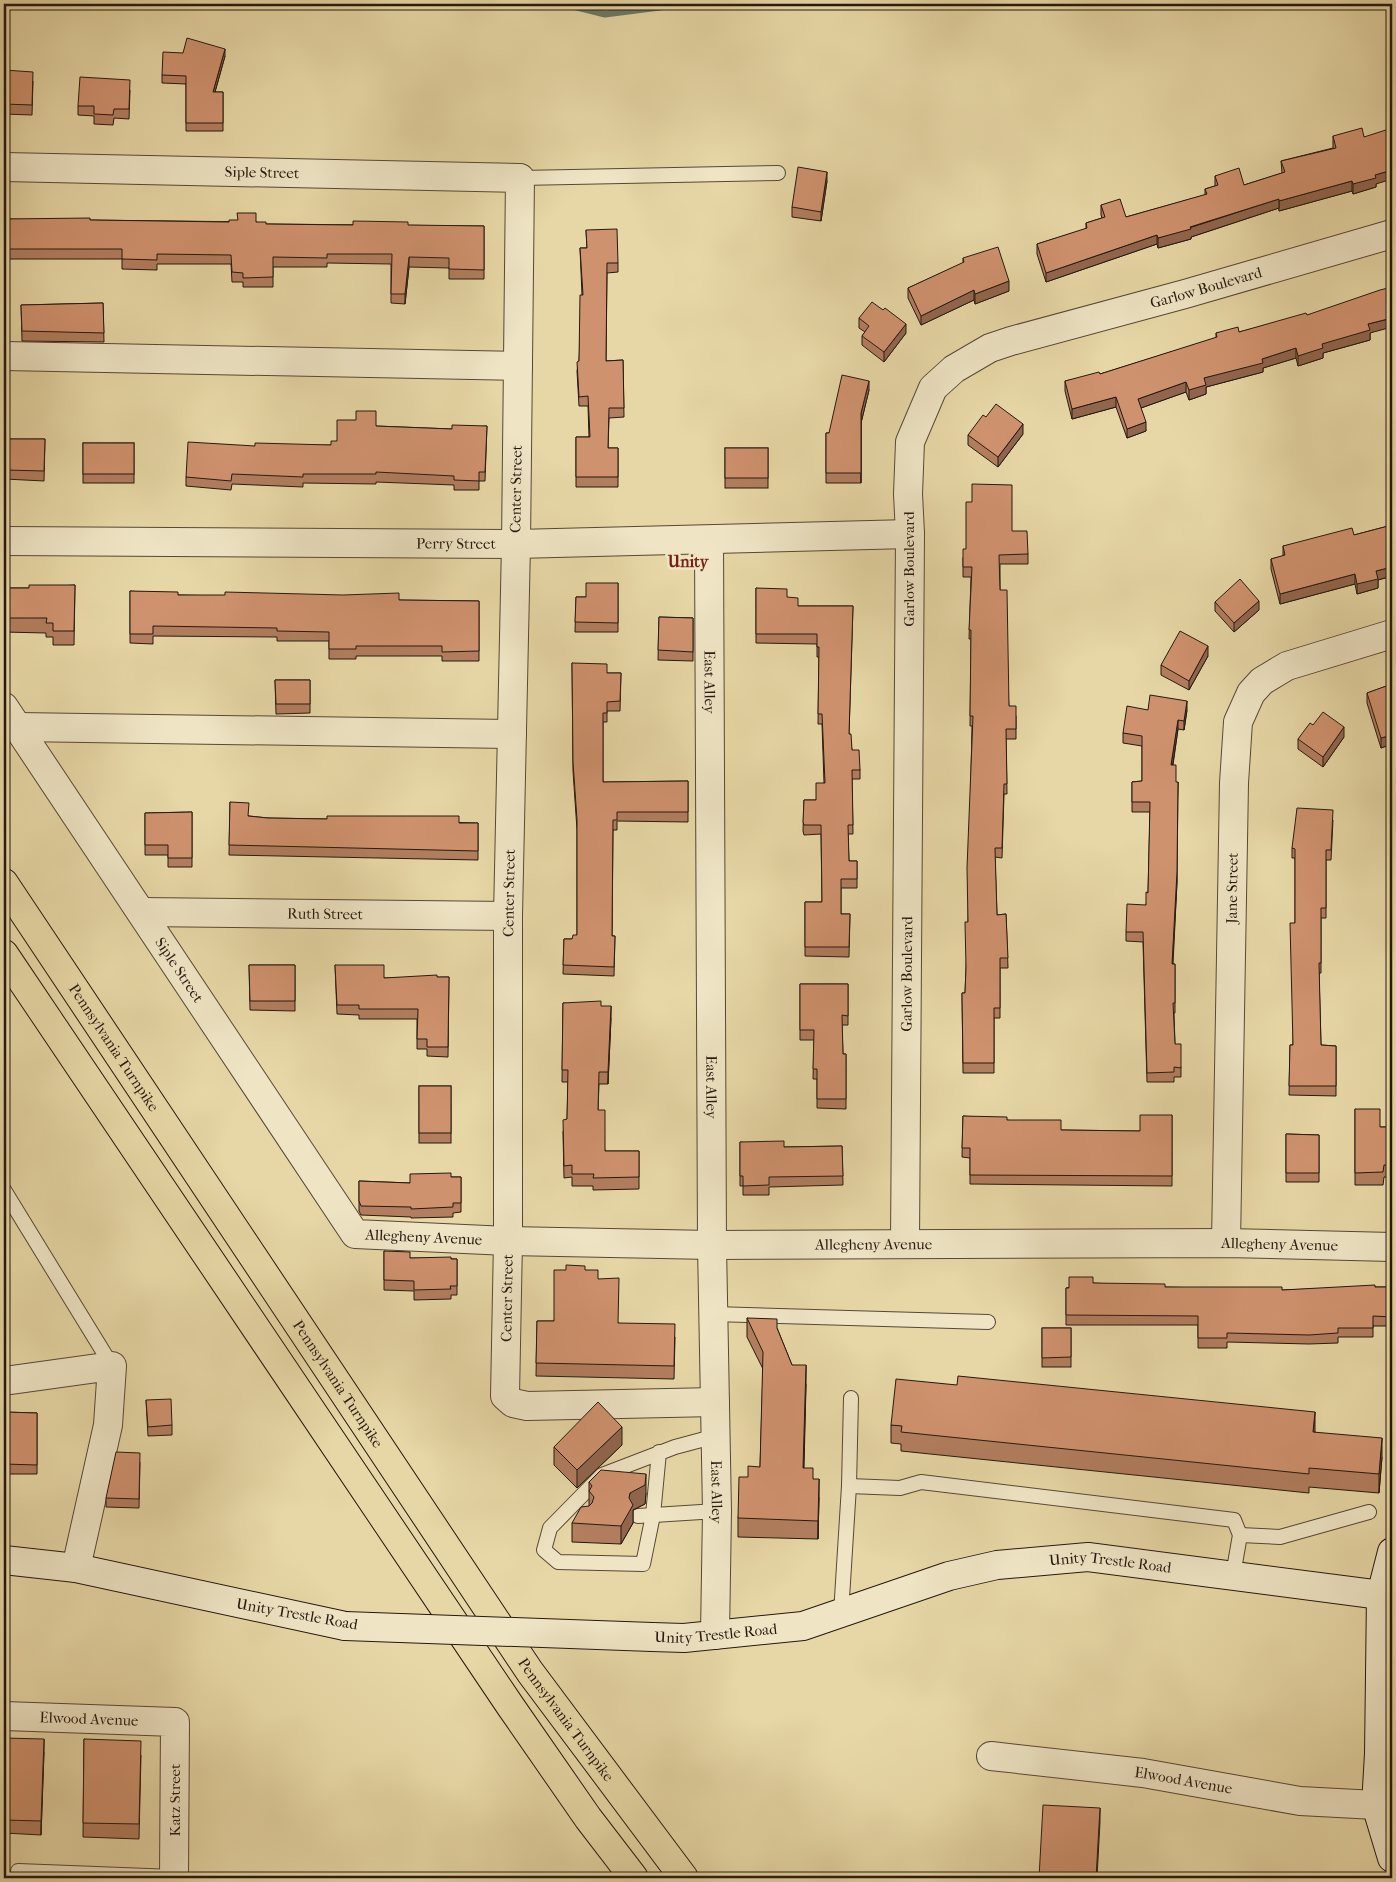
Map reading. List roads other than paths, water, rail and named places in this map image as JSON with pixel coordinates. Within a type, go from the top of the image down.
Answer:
[{"type":"highway","name":"Pennsylvania Turnpike","points":[[4,883],[530,1672],[684,1878]]},
{"type":"highway","points":[[4,954],[506,1699],[588,1818],[634,1878]]},
{"type":"street","name":"Siple Street","points":[[4,167],[520,178]]},
{"type":"street","name":"Center Street","points":[[520,178],[516,544],[508,916],[508,1241],[505,1396],[513,1403],[527,1406],[715,1402]]},
{"type":"street","name":"Garlow Boulevard","points":[[904,1243],[910,534],[908,494],[910,442],[933,388],[954,369],[990,348],[1392,234]]},
{"type":"street","points":[[4,356],[518,366]]},
{"type":"street","name":"Perry Street","points":[[4,541],[516,544],[710,541],[910,534]]},
{"type":"street","name":"East Alley","points":[[710,541],[712,1245],[717,1511],[715,1635]]},
{"type":"street","name":"Jane Street","points":[[1226,1243],[1234,783],[1238,722],[1250,693],[1262,681],[1287,666],[1392,634]]},
{"type":"street","name":"Siple Street","points":[[10,717],[355,1234]]},
{"type":"street","points":[[10,717],[512,734]]},
{"type":"street","name":"Ruth Street","points":[[141,912],[508,916]]},
{"type":"street","name":"Allegheny Avenue","points":[[355,1234],[508,1241],[712,1245],[1226,1243],[1392,1247]]},
{"type":"street","points":[[4,1381],[112,1366],[108,1424],[76,1568]]},
{"type":"street","points":[[1392,1552],[1386,1595],[1385,1778],[1376,1805],[1392,1858]]},
{"type":"street","name":"Unity Trestle Road","points":[[4,1560],[76,1568],[345,1626],[684,1638],[803,1626],[949,1576],[998,1565],[1088,1557],[1386,1595]]},
{"type":"street","name":"Elwood Avenue","points":[[4,1716],[175,1722]]},
{"type":"street","name":"Katz Street","points":[[174,1878],[175,1722]]},
{"type":"street","name":"Elwood Avenue","points":[[991,1756],[1143,1774],[1300,1801],[1376,1805]]},
{"type":"lane","points":[[520,178],[778,173]]},
{"type":"lane","points":[[4,1190],[112,1366]]},
{"type":"lane","points":[[713,1314],[988,1322]]},
{"type":"lane","points":[[841,1614],[849,1486],[850,1398]]},
{"type":"lane","points":[[659,1452],[653,1515],[644,1564],[558,1562],[544,1550],[550,1528],[602,1474],[659,1452],[716,1436]]},
{"type":"lane","points":[[849,1486],[900,1488],[921,1482],[1234,1520],[1240,1535],[1233,1575]]},
{"type":"lane","points":[[638,1516],[717,1511]]},
{"type":"lane","points":[[1240,1535],[1280,1537],[1370,1512]]},
{"type":"lane","points":[[560,1518],[577,1517]]},
{"type":"lane","points":[[18,1871],[174,1878]]},
{"type":"waterway","points":[[565,4],[605,14],[683,4]]},
{"type":"district","name":"Unity","points":[[688,561]]}]
